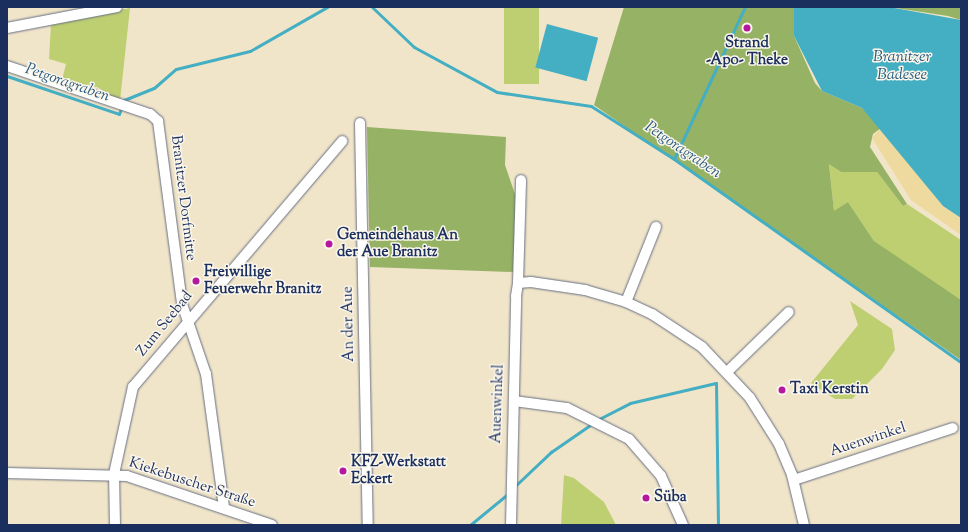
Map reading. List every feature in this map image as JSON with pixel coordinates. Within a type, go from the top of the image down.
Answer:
[{"type":"street","points":[[7,28],[117,7]]},
{"type":"street","name":"Branitzer Dorfmitte","points":[[7,66],[154,117],[160,127],[187,319],[206,374],[224,507]]},
{"type":"street","name":"An der Aue","points":[[360,123],[368,525]]},
{"type":"street","name":"Zum Seebad","points":[[115,525],[114,474],[133,387],[187,319],[342,141]]},
{"type":"street","name":"Auenwinkel","points":[[511,525],[521,180]]},
{"type":"street","points":[[626,302],[656,227]]},
{"type":"street","points":[[518,283],[553,284],[626,302],[677,329],[727,372],[779,444],[794,480],[804,525]]},
{"type":"street","points":[[727,372],[789,312]]},
{"type":"street","points":[[514,401],[567,408],[598,420],[645,454],[671,494],[683,525]]},
{"type":"street","name":"Auenwinkel","points":[[794,480],[952,428]]},
{"type":"street","name":"Kiekebuscher Straße","points":[[7,473],[114,474],[224,507],[272,525]]},
{"type":"green space","points":[[504,7],[539,7],[539,84],[504,84]]},
{"type":"green space","points":[[624,7],[794,7],[794,36],[815,83],[822,91],[862,108],[881,128],[873,134],[870,147],[907,204],[903,206],[877,172],[841,172],[829,164],[834,211],[848,202],[874,241],[961,300],[961,360],[594,105]]},
{"type":"green space","points":[[889,7],[961,7],[961,20],[948,16]]},
{"type":"green space","points":[[130,8],[120,101],[97,87],[62,80],[66,64],[49,59],[51,24]]},
{"type":"green space","points":[[367,127],[506,137],[505,165],[516,197],[513,272],[370,267]]},
{"type":"green space","points":[[829,163],[841,172],[877,172],[903,206],[907,204],[961,240],[961,300],[912,270],[874,241],[848,202],[834,212]]},
{"type":"green space","points":[[850,301],[892,329],[895,350],[882,369],[852,399],[835,399],[811,383],[858,325]]},
{"type":"green space","points":[[564,475],[574,478],[604,502],[616,525],[561,525]]},
{"type":"sand","points":[[881,128],[943,206],[961,218],[961,235],[911,200],[872,138]]},
{"type":"water","name":"Branitzer Badesee","points":[[794,7],[889,7],[961,20],[961,218],[943,206],[862,108],[822,91],[794,36]]},
{"type":"water","points":[[547,24],[598,38],[587,81],[535,67]]},
{"type":"waterway","name":"Petgoragraben","points":[[7,76],[119,114],[124,100],[154,88],[176,69],[250,51],[327,7]]},
{"type":"waterway","name":"Petgoragraben","points":[[372,7],[414,47],[497,92],[591,106],[674,159],[961,362]]},
{"type":"waterway","points":[[674,159],[745,7]]},
{"type":"waterway","points":[[597,420],[630,403],[716,383],[718,525]]},
{"type":"waterway","points":[[515,486],[551,452],[593,423]]},
{"type":"waterway","points":[[470,525],[510,492]]},
{"type":"place","name":"Strand -Apo- Theke","points":[[747,28]]},
{"type":"place","name":"Gemeindehaus An der Aue Branitz","points":[[329,244]]},
{"type":"place","name":"Freiwillige Feuerwehr Branitz","points":[[196,281]]},
{"type":"place","name":"Taxi Kerstin","points":[[782,390]]},
{"type":"place","name":"KFZ-Werkstatt Eckert","points":[[343,471]]},
{"type":"place","name":"Süba","points":[[646,498]]}]
